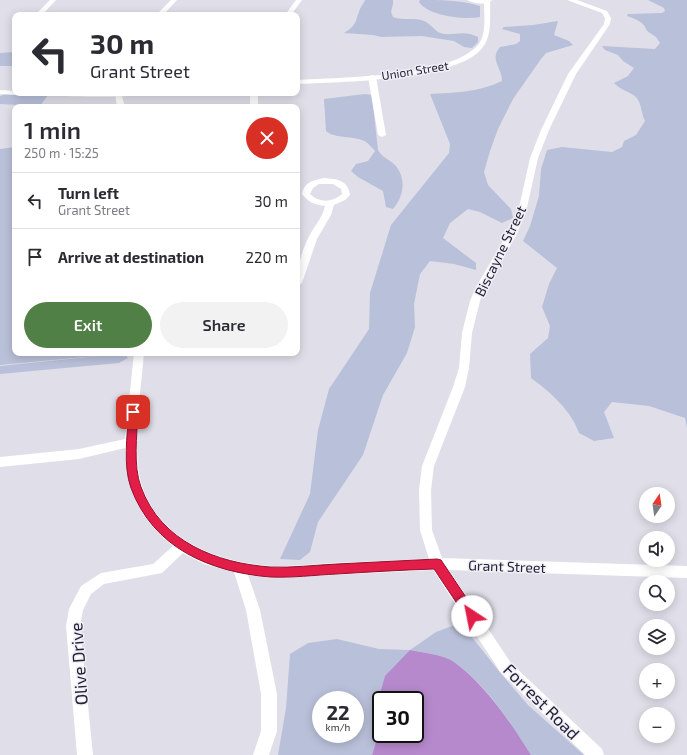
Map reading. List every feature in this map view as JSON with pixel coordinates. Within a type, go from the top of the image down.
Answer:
[{"type":"street","points":[[41,12],[53,0]]},
{"type":"street","points":[[162,12],[174,0]]},
{"type":"street","points":[[290,12],[299,0]]},
{"type":"street","points":[[470,0],[488,1]]},
{"type":"street","name":"Biscayne Street","points":[[437,564],[426,530],[425,490],[428,466],[435,445],[460,387],[464,368],[467,333],[475,301],[481,287],[511,236],[522,212],[534,158],[545,130],[572,74],[588,48],[607,24],[608,18],[605,12],[570,0]]},
{"type":"street","name":"Union Street","points":[[300,82],[372,77],[427,70],[456,63],[467,58],[481,46],[486,33],[488,1]]},
{"type":"street","points":[[372,77],[382,135]]},
{"type":"street","points":[[0,92],[12,93]]},
{"type":"street","points":[[300,275],[313,238],[330,210],[330,203]]},
{"type":"street","name":"Grant Street","points":[[139,356],[131,442],[132,464],[136,486],[146,508],[161,529],[182,546],[209,560],[239,568],[272,572],[437,564],[687,572]]},
{"type":"street","points":[[0,462],[79,454],[131,442]]},
{"type":"street","name":"Olive Drive","points":[[84,755],[73,626],[76,609],[86,590],[101,579],[157,568],[182,546]]},
{"type":"street","name":"Forrest Road","points":[[437,564],[506,668],[596,755]]},
{"type":"street","points":[[239,568],[252,610],[269,694],[269,731],[261,755]]},
{"type":"shaded area","points":[[365,0],[393,0],[391,12],[393,17],[424,21],[438,32],[444,34],[465,33],[473,35],[478,37],[478,42],[472,48],[464,47],[454,41],[422,36],[381,37],[344,33],[353,25]]},
{"type":"shaded area","points":[[420,0],[458,1],[473,4],[480,6],[480,17],[465,18],[438,14],[424,7],[419,2]]},
{"type":"shaded area","points":[[648,0],[687,0],[687,428],[685,418],[649,406],[612,402],[604,412],[614,438],[594,441],[579,433],[571,417],[559,402],[531,378],[530,354],[548,338],[550,326],[542,307],[549,284],[557,268],[523,241],[530,226],[539,196],[541,169],[547,150],[562,147],[612,152],[622,147],[624,141],[636,135],[645,121],[636,97],[614,83],[628,76],[634,68],[623,61],[618,55],[605,50],[602,46],[655,49],[660,43],[656,37],[647,31],[644,25],[639,21],[627,16],[628,14],[662,13],[665,11],[664,8]]},
{"type":"shaded area","points":[[558,21],[554,35],[569,41],[573,45],[546,53],[541,59],[513,99],[498,129],[484,172],[488,185],[511,209],[513,218],[502,223],[480,212],[468,209],[450,223],[443,238],[476,263],[476,270],[454,264],[430,261],[420,274],[414,304],[415,327],[407,353],[383,395],[363,455],[318,522],[310,552],[300,560],[280,559],[310,494],[318,430],[329,389],[369,329],[370,293],[391,225],[449,153],[450,144],[430,94],[476,90],[502,81],[496,60],[497,52],[500,47],[516,44],[520,41],[520,34],[502,29],[504,27],[533,25]]},
{"type":"shaded area","points":[[12,52],[12,66],[0,66],[0,53]]},
{"type":"shaded area","points":[[6,94],[12,94],[12,96],[47,96],[41,104],[12,105],[0,104],[0,96]]},
{"type":"shaded area","points":[[365,94],[372,95],[378,150],[383,156],[394,164],[401,175],[402,193],[393,209],[386,207],[383,191],[358,177],[351,171],[356,164],[368,161],[375,151],[367,143],[361,140],[334,135],[326,131],[324,99]]},
{"type":"shaded area","points":[[12,147],[12,356],[97,356],[0,365],[0,149]]},
{"type":"shaded area","points":[[98,356],[126,356],[128,358],[119,363],[0,374],[0,366]]},
{"type":"shaded area","points":[[452,626],[467,631],[528,705],[584,755],[531,755],[497,705],[477,681],[466,671],[444,657],[410,650],[436,632]]},
{"type":"shaded area","points":[[337,639],[379,649],[410,650],[384,691],[372,691],[372,743],[376,743],[372,755],[278,755],[286,708],[290,654],[308,643]]},
{"type":"shaded area","points":[[410,650],[439,655],[449,659],[465,671],[487,693],[506,717],[531,755],[372,755],[376,743],[424,743],[424,691],[381,691],[385,676]]},
{"type":"route","points":[[133,412],[131,453],[136,486],[146,508],[161,529],[182,546],[209,560],[239,568],[272,572],[437,564],[472,616]]}]
